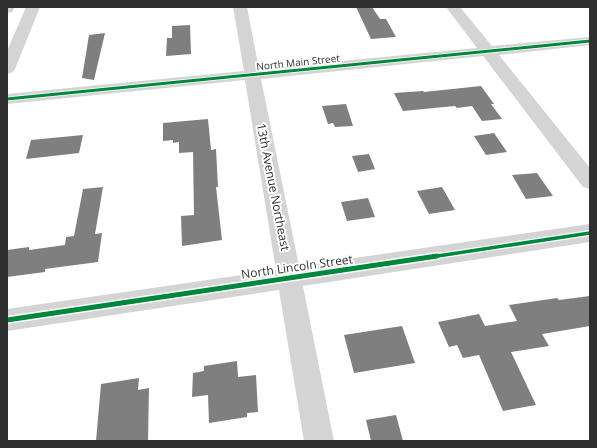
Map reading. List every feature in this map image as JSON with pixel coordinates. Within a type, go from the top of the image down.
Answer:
[{"type":"street","points":[[7,69],[33,7]]},
{"type":"street","name":"13th Avenue Northeast","points":[[240,7],[319,441]]},
{"type":"street","points":[[453,7],[590,182]]},
{"type":"street","name":"North Main Street","points":[[7,99],[590,41]]},
{"type":"street","name":"North Lincoln Street","points":[[7,320],[290,279],[590,233]]},
{"type":"building","points":[[356,7],[372,7],[380,19],[386,19],[396,37],[371,39]]},
{"type":"building","points":[[190,25],[191,54],[166,56],[167,38],[172,38],[172,26]]},
{"type":"building","points":[[105,33],[94,80],[82,78],[89,35]]},
{"type":"building","points":[[481,86],[494,104],[491,104],[502,119],[482,121],[472,106],[457,108],[455,106],[403,111],[394,93],[424,92]]},
{"type":"building","points":[[346,104],[353,126],[335,127],[333,123],[328,124],[322,106]]},
{"type":"building","points":[[208,119],[211,150],[216,149],[218,187],[216,187],[222,240],[182,246],[181,216],[194,215],[193,152],[179,153],[179,142],[173,143],[173,140],[163,141],[163,123]]},
{"type":"building","points":[[494,133],[507,152],[486,155],[474,136]]},
{"type":"building","points":[[83,135],[79,153],[26,159],[31,140]]},
{"type":"building","points":[[369,154],[375,169],[358,172],[352,156]]},
{"type":"building","points":[[537,173],[553,196],[526,199],[512,175]]},
{"type":"building","points":[[103,187],[95,234],[102,233],[98,262],[45,269],[45,272],[7,277],[7,250],[29,247],[29,250],[65,245],[66,237],[74,236],[83,189]]},
{"type":"building","points":[[442,187],[455,210],[429,214],[417,191]]},
{"type":"building","points":[[368,198],[375,217],[347,221],[341,202]]},
{"type":"building","points":[[590,296],[590,326],[542,334],[549,346],[511,352],[536,405],[503,411],[479,355],[463,358],[457,345],[449,347],[438,322],[479,314],[485,326],[517,321],[509,305],[557,298],[559,300]]},
{"type":"building","points":[[402,326],[415,363],[354,373],[344,335]]},
{"type":"building","points":[[237,361],[238,377],[256,375],[258,412],[247,413],[247,417],[209,423],[208,395],[192,397],[193,373],[204,371],[204,366]]},
{"type":"building","points":[[139,378],[138,390],[149,388],[148,441],[96,441],[101,384]]},
{"type":"building","points":[[396,415],[403,441],[371,441],[366,420]]},
{"type":"cycle path","points":[[7,99],[590,41]]},
{"type":"cycle path","points":[[7,320],[590,233]]}]
